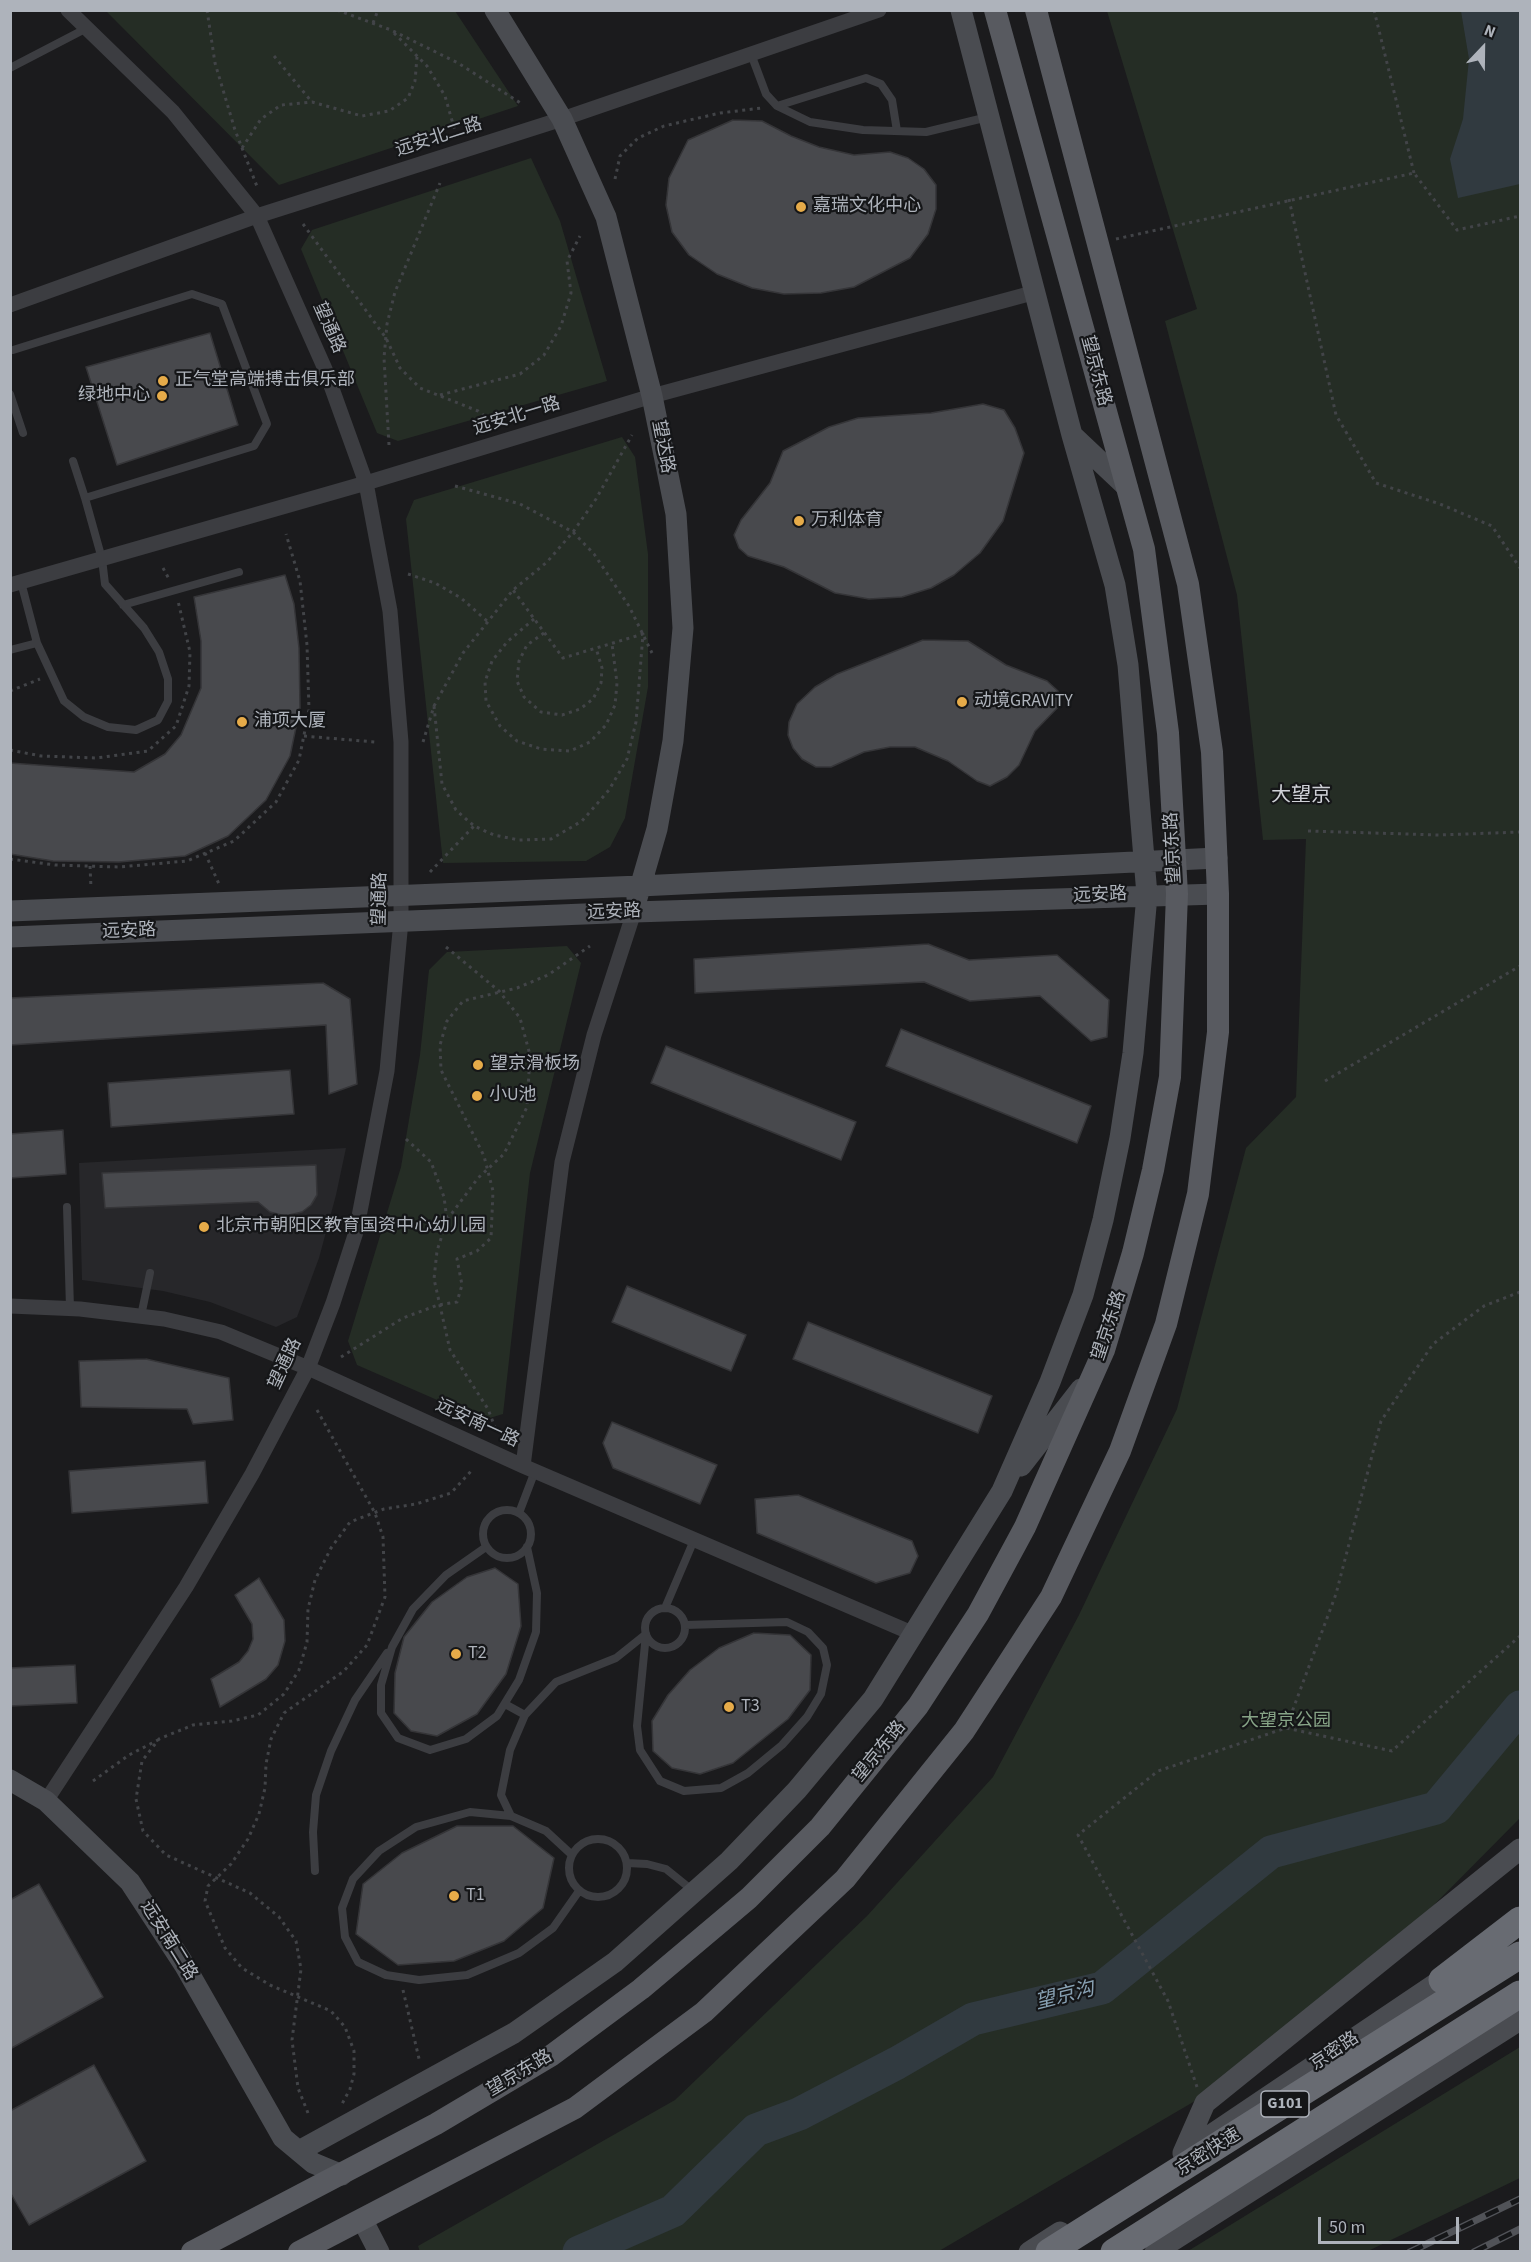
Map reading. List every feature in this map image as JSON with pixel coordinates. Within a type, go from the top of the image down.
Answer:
[{"type":"highway","points":[[1442,1980],[1521,1920]]},
{"type":"highway","name":"京密快速","points":[[1049,2252],[1521,1955]]},
{"type":"highway","name":"京密快速","points":[[1114,2252],[1521,1994]]},
{"type":"main road","name":"望京东路","points":[[192,2252],[436,2124],[561,2048],[641,1989],[749,1898],[820,1827],[918,1706],[978,1614],[1025,1527],[1104,1350],[1153,1170],[1170,1077],[1177,894],[1168,733],[1144,549],[995,10]]},
{"type":"main road","name":"望京东路","points":[[299,2252],[575,2108],[704,2012],[845,1879],[964,1731],[1051,1597],[1120,1451],[1166,1324],[1198,1194],[1218,1032],[1218,894],[1212,752],[1188,584],[1036,10]]},
{"type":"street","name":"望通路","points":[[46,1801],[186,1587],[252,1474],[308,1368],[333,1304],[356,1232],[387,1071],[401,921],[400,742],[391,623],[366,483],[325,369],[257,216],[172,112],[68,10]]},
{"type":"street","name":"望达路","points":[[495,10],[562,119],[606,217],[652,396],[676,514],[683,628],[673,741],[657,829],[634,912]]},
{"type":"street","name":"远安北二路","points":[[10,305],[257,216],[562,119],[751,52],[879,10]]},
{"type":"street","points":[[961,10],[1072,435],[1115,585],[1128,665],[1147,895],[1133,1053],[1103,1220],[1079,1305],[1050,1382],[1002,1491]]},
{"type":"street","name":"远安北一路","points":[[16,584],[366,483],[652,396],[1036,292]]},
{"type":"street","points":[[1072,435],[1127,487]]},
{"type":"street","name":"远安路","points":[[10,911],[640,886],[1217,858]]},
{"type":"street","name":"远安路","points":[[10,937],[634,912],[1218,894]]},
{"type":"street","points":[[529,1469],[562,1162],[594,1035],[634,912]]},
{"type":"street","name":"远安南一路","points":[[10,1306],[70,1308],[141,1316],[221,1332],[308,1368],[529,1469],[914,1634]]},
{"type":"street","points":[[342,2175],[313,2163],[291,2144],[514,2033],[615,1962],[729,1861],[797,1790],[873,1699],[1002,1491],[1095,1371]]},
{"type":"street","name":"远安南二路","points":[[10,1780],[46,1801],[130,1882],[185,1966],[291,2144]]},
{"type":"street","points":[[1183,2153],[1205,2103],[1521,1849]]},
{"type":"street","name":"京密路","points":[[1029,2252],[1183,2153],[1442,1980],[1521,1931]]},
{"type":"street","points":[[1155,2252],[1521,2020]]},
{"type":"street","points":[[362,2219],[379,2252]]},
{"type":"lane","points":[[10,68],[87,28]]},
{"type":"lane","points":[[751,52],[766,94],[777,106],[810,122],[863,130],[926,132],[989,116]]},
{"type":"lane","points":[[777,106],[866,78],[881,84],[892,100],[897,131]]},
{"type":"lane","points":[[11,348],[192,294],[222,304],[267,424],[254,446],[85,498]]},
{"type":"lane","points":[[10,394],[22,433]]},
{"type":"lane","points":[[16,584],[50,675],[64,701],[84,717],[108,727],[136,730],[158,720],[168,701],[168,679],[159,652],[144,628],[105,584],[102,559],[73,461]]},
{"type":"lane","points":[[123,605],[239,572]]},
{"type":"lane","points":[[10,650],[37,643]]},
{"type":"lane","points":[[67,1207],[70,1308]]},
{"type":"lane","points":[[141,1316],[150,1273]]},
{"type":"lane","points":[[519,1513],[529,1469]]},
{"type":"lane","points":[[504,1510],[519,1513],[525,1518],[531,1533],[526,1547],[521,1553],[507,1558],[499,1557],[486,1547],[483,1531],[490,1516],[504,1510]]},
{"type":"lane","points":[[685,1625],[787,1622],[808,1632],[823,1648],[827,1665],[821,1694],[807,1717],[782,1745],[748,1773],[721,1788],[684,1791],[660,1781],[640,1750],[637,1726],[649,1616],[665,1608],[694,1540]]},
{"type":"lane","points":[[315,1871],[313,1832],[316,1795],[331,1751],[355,1700],[392,1647],[413,1609],[446,1575],[486,1547]]},
{"type":"lane","points":[[392,1647],[381,1684],[381,1713],[398,1738],[430,1750],[466,1739],[497,1716],[519,1680],[536,1632],[537,1593],[526,1547]]},
{"type":"lane","points":[[646,1634],[658,1647],[672,1647],[682,1638],[685,1625],[678,1613],[665,1608]]},
{"type":"lane","points":[[511,1816],[501,1795],[510,1750],[525,1715],[556,1682],[616,1658],[646,1634]]},
{"type":"lane","points":[[505,1704],[525,1715]]},
{"type":"lane","points":[[572,1855],[546,1831],[511,1816],[470,1812],[416,1827],[379,1851],[353,1880],[342,1908],[345,1937],[358,1962],[386,1975],[419,1980],[467,1975],[519,1953],[553,1928],[579,1891]]},
{"type":"lane","points":[[603,1839],[619,1847],[627,1863],[623,1883],[608,1896],[588,1896],[579,1891],[569,1873],[572,1855],[584,1842],[603,1839]]},
{"type":"lane","points":[[627,1863],[647,1864],[666,1869],[694,1892]]},
{"type":"path","points":[[207,10],[215,63],[242,148],[258,189]]},
{"type":"path","points":[[337,10],[391,30],[458,63],[522,104]]},
{"type":"path","points":[[373,23],[378,10]]},
{"type":"path","points":[[1374,10],[1414,172],[1458,230],[1521,216]]},
{"type":"path","points":[[391,30],[427,66],[445,96],[455,131]]},
{"type":"path","points":[[274,56],[312,102]]},
{"type":"path","points":[[242,148],[261,119],[280,105],[312,102],[362,116],[389,111],[408,98],[415,81],[417,57]]},
{"type":"path","points":[[615,179],[620,156],[638,138],[664,126],[720,113],[777,106]]},
{"type":"path","points":[[1097,244],[1414,172]]},
{"type":"path","points":[[389,445],[386,338],[396,292],[440,183]]},
{"type":"path","points":[[1289,199],[1335,415],[1376,483],[1440,504],[1492,526],[1521,568]]},
{"type":"path","points":[[303,224],[386,338],[400,368],[420,388],[478,411],[486,418]]},
{"type":"path","points":[[438,395],[520,374],[544,355],[561,326],[571,293],[567,261],[580,236]]},
{"type":"path","points":[[423,742],[434,706],[463,653],[513,590],[547,562],[573,532],[596,499],[632,435]]},
{"type":"path","points":[[455,486],[520,504],[573,532],[594,555],[629,606],[652,653]]},
{"type":"path","points":[[10,859],[55,865],[119,867],[187,861],[234,841],[276,802],[299,760],[309,710],[307,645],[300,581],[286,534]]},
{"type":"path","points":[[10,750],[41,756],[96,758],[148,751],[176,726],[189,686],[190,652],[175,590],[163,568]]},
{"type":"path","points":[[408,574],[435,584],[461,598],[487,621]]},
{"type":"path","points":[[513,590],[563,658],[643,634]]},
{"type":"path","points":[[534,619],[507,642],[492,660],[485,682],[486,701],[500,726],[517,741],[541,749],[570,751],[590,742],[606,725],[615,705],[617,683],[612,644]]},
{"type":"path","points":[[544,633],[527,645],[519,661],[516,681],[524,698],[541,712],[562,715],[580,709],[593,699],[601,683],[602,668],[596,648]]},
{"type":"path","points":[[434,706],[442,784],[456,810],[474,826],[494,835],[519,840],[551,839],[582,821],[589,814],[609,790],[627,759],[636,722],[643,634]]},
{"type":"path","points":[[10,691],[50,675]]},
{"type":"path","points":[[304,736],[375,742]]},
{"type":"path","points":[[430,872],[474,826]]},
{"type":"path","points":[[1308,831],[1439,835],[1521,832]]},
{"type":"path","points":[[205,853],[219,884]]},
{"type":"path","points":[[90,866],[91,890]]},
{"type":"path","points":[[341,1358],[403,1318],[438,1305],[457,1302],[462,1285],[457,1259],[477,1251],[491,1238],[494,1213],[493,1191],[484,1156],[441,1070],[440,1045],[447,1021],[463,1001],[517,988],[548,975],[590,946]]},
{"type":"path","points":[[446,947],[499,991],[520,1018],[530,1055],[527,1107],[504,1154],[486,1171],[447,1220],[437,1251],[434,1279],[438,1305],[450,1350],[479,1392],[496,1430]]},
{"type":"path","points":[[1325,1081],[1521,966]]},
{"type":"path","points":[[406,1139],[431,1162],[444,1197],[447,1220]]},
{"type":"path","points":[[1286,1728],[1336,1594],[1381,1421],[1433,1344],[1484,1306],[1521,1292]]},
{"type":"path","points":[[317,1410],[375,1513],[383,1537],[385,1597],[367,1645],[344,1671],[284,1713],[271,1739],[266,1764],[266,1788],[259,1814],[248,1839],[231,1864],[208,1886],[205,1901],[225,1948],[242,1968],[270,1985],[331,2011],[345,2027],[354,2051],[354,2074],[350,2089],[341,2105]]},
{"type":"path","points":[[93,1781],[129,1755],[159,1739],[193,1725],[232,1721],[258,1715],[284,1694],[299,1670],[307,1642],[308,1609],[313,1590],[331,1548],[351,1522],[375,1513],[451,1493],[472,1470]]},
{"type":"path","points":[[1205,2103],[1192,2076],[1168,2001],[1078,1835],[1158,1771],[1286,1728],[1392,1751],[1521,1636]]},
{"type":"path","points":[[159,1739],[142,1761],[136,1798],[143,1831],[166,1854],[218,1876],[250,1893],[279,1917],[296,1941],[301,1969],[292,2040],[298,2088],[308,2113]]},
{"type":"path","points":[[400,1977],[420,2063]]},
{"type":"shaded area","points":[[1461,11],[1520,11],[1520,184],[1458,198],[1450,159],[1463,119],[1469,59]]},
{"type":"shaded area","name":"北京市朝阳区教育国资中心幼儿园","points":[[346,1148],[319,1258],[297,1317],[276,1327],[210,1302],[163,1291],[82,1280],[79,1163]]},
{"type":"green space","points":[[106,11],[455,11],[518,106],[279,185]]},
{"type":"green space","name":"大望京公园","points":[[1107,11],[1520,11],[1520,1818],[1426,1913],[1212,2091],[939,2251],[420,2252],[418,2246],[675,2100],[867,1916],[993,1777],[1079,1615],[1177,1409],[1246,1148],[1296,1097],[1306,839],[1263,840],[1237,595],[1165,321],[1197,309]]},
{"type":"green space","points":[[531,158],[560,221],[607,381],[398,441],[377,433],[301,249],[312,230]]},
{"type":"green space","points":[[622,437],[635,457],[648,554],[648,687],[625,818],[610,847],[586,861],[443,863],[406,519],[414,500]]},
{"type":"green space","points":[[567,946],[581,963],[530,1173],[503,1414],[483,1420],[357,1365],[348,1341],[401,1167],[420,1055],[429,970],[447,952]]},
{"type":"green space","points":[[1520,2047],[1520,2178],[1368,2251],[1188,2251]]},
{"type":"building","name":"嘉瑞文化中心","points":[[733,120],[762,121],[819,147],[854,155],[890,152],[908,158],[924,169],[936,185],[936,209],[928,234],[910,258],[854,287],[821,293],[784,294],[752,288],[717,274],[689,255],[672,232],[666,205],[669,178],[688,140]]},
{"type":"building","name":"绿地中心","points":[[210,333],[238,425],[117,465],[86,367]]},
{"type":"building","points":[[983,404],[1004,410],[1015,428],[1024,453],[1003,521],[980,553],[954,575],[931,588],[902,597],[869,599],[835,593],[784,567],[748,556],[739,548],[734,535],[741,520],[770,483],[783,451],[829,427],[858,418],[931,413]]},
{"type":"building","name":"浦项大厦","points":[[285,575],[294,604],[299,648],[300,708],[290,756],[266,800],[228,836],[185,856],[119,862],[53,861],[10,854],[10,763],[134,772],[165,754],[181,735],[201,688],[201,641],[194,597]]},
{"type":"building","points":[[923,640],[968,641],[1006,665],[1047,681],[1058,691],[1061,704],[1035,731],[1019,765],[1007,777],[990,786],[977,781],[948,761],[915,747],[890,747],[864,752],[831,767],[816,767],[802,759],[793,748],[788,735],[789,722],[797,704],[815,687],[837,674]]},
{"type":"building","points":[[928,944],[969,960],[1057,955],[1109,1000],[1107,1037],[1091,1041],[1040,996],[970,1001],[924,982],[695,993],[694,959]]},
{"type":"building","points":[[323,983],[350,999],[357,1084],[329,1094],[326,1025],[10,1045],[10,998]]},
{"type":"building","points":[[901,1029],[1091,1106],[1077,1143],[886,1066]]},
{"type":"building","points":[[666,1046],[856,1122],[841,1160],[651,1083]]},
{"type":"building","points":[[290,1070],[294,1114],[111,1127],[108,1083]]},
{"type":"building","points":[[63,1130],[66,1174],[10,1178],[10,1134]]},
{"type":"building","points":[[316,1165],[317,1195],[311,1205],[302,1212],[285,1216],[270,1212],[258,1202],[105,1208],[102,1173]]},
{"type":"building","points":[[627,1286],[746,1335],[731,1371],[612,1322]]},
{"type":"building","points":[[808,1322],[992,1396],[978,1433],[793,1359]]},
{"type":"building","points":[[146,1359],[229,1378],[233,1420],[193,1424],[187,1409],[81,1407],[79,1361]]},
{"type":"building","points":[[612,1422],[717,1465],[700,1504],[613,1468],[603,1443]]},
{"type":"building","points":[[205,1461],[208,1503],[72,1513],[69,1471]]},
{"type":"building","points":[[798,1495],[912,1541],[918,1556],[910,1573],[876,1583],[757,1533],[755,1499]]},
{"type":"building","name":"T2","points":[[495,1568],[518,1584],[521,1626],[506,1674],[477,1714],[437,1736],[411,1731],[394,1713],[395,1673],[404,1637],[432,1602],[467,1577]]},
{"type":"building","points":[[259,1578],[284,1620],[285,1641],[278,1665],[266,1679],[220,1707],[211,1679],[239,1662],[248,1651],[253,1639],[252,1624],[235,1595]]},
{"type":"building","name":"T3","points":[[754,1633],[790,1635],[811,1655],[810,1690],[788,1719],[733,1763],[700,1774],[672,1768],[653,1751],[652,1721],[668,1695],[690,1670],[719,1648]]},
{"type":"building","points":[[75,1665],[77,1703],[10,1706],[10,1668]]},
{"type":"building","name":"T1","points":[[457,1826],[513,1826],[554,1858],[543,1908],[504,1941],[454,1961],[398,1965],[356,1934],[363,1884],[402,1853]]},
{"type":"building","points":[[39,1884],[103,1997],[10,2049],[10,1900]]},
{"type":"building","points":[[94,2065],[146,2161],[29,2225],[10,2192],[10,2111]]},
{"type":"waterway","name":"望京沟","points":[[579,2252],[673,2211],[756,2130],[799,2114],[897,2063],[973,2019],[1102,1988],[1271,1852],[1436,1808],[1520,1707]]},
{"type":"railway","points":[[1410,2252],[1520,2199]]},
{"type":"railway","points":[[1474,2252],[1520,2229]]},
{"type":"place","name":"嘉瑞文化中心","points":[[801,207]]},
{"type":"place","name":"正气堂高端搏击俱乐部","points":[[163,381]]},
{"type":"place","name":"绿地中心","points":[[162,396]]},
{"type":"place","name":"万利体育","points":[[799,521]]},
{"type":"place","name":"动境GRAVITY","points":[[962,702]]},
{"type":"place","name":"浦项大厦","points":[[242,722]]},
{"type":"place","name":"望京滑板场","points":[[478,1065]]},
{"type":"place","name":"小U池","points":[[477,1096]]},
{"type":"place","name":"北京市朝阳区教育国资中心幼儿园","points":[[204,1227]]},
{"type":"place","name":"T2","points":[[456,1654]]},
{"type":"place","name":"T3","points":[[729,1707]]},
{"type":"place","name":"T1","points":[[454,1896]]},
{"type":"district","name":"大望京","points":[[1301,797]]}]
